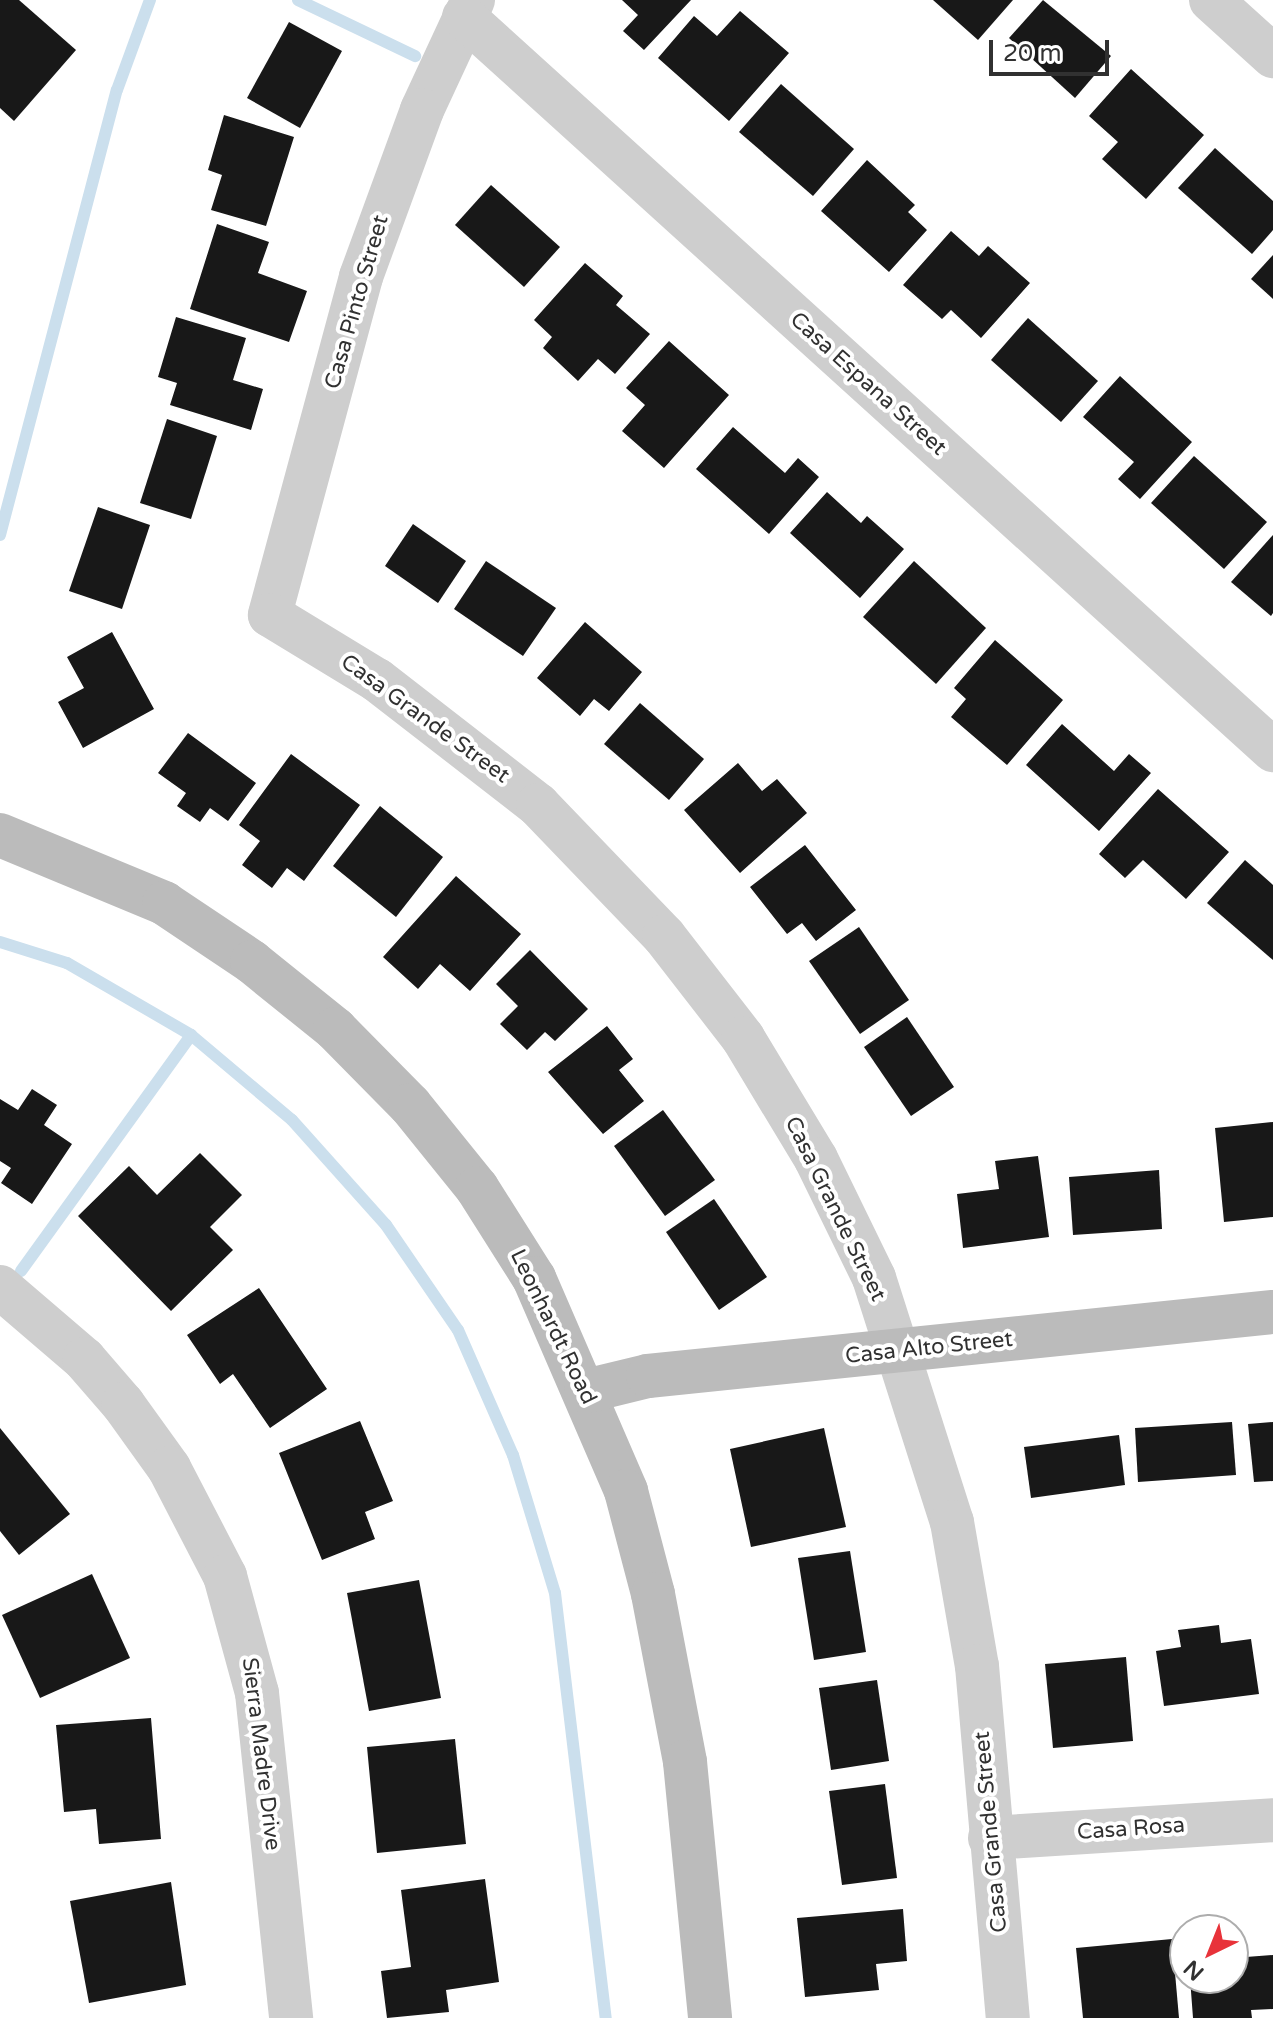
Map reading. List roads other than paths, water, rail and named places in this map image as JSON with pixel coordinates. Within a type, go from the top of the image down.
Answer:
[{"type":"street","points":[[1211,0],[1273,56]]},
{"type":"street","name":"Casa Pinto Street","points":[[270,615],[361,277],[422,110],[468,9]]},
{"type":"street","name":"Casa Espana Street","points":[[468,9],[1273,750]]},
{"type":"street","name":"Casa Grande Street","points":[[270,615],[377,680],[485,760],[538,805],[664,936],[743,1038],[816,1159],[874,1278],[952,1522],[977,1666],[1008,2018]]},
{"type":"street","name":"Leonhardt Road","points":[[0,835],[164,903],[252,962],[335,1029],[410,1105],[477,1188],[534,1278],[586,1391],[626,1491],[656,1609],[685,1762],[710,2018]]},
{"type":"street","name":"Sierra Madre Drive","points":[[0,1287],[84,1359],[123,1404],[176,1481],[225,1576],[257,1693],[291,2018]]},
{"type":"street","name":"Casa Alto Street","points":[[586,1391],[648,1376],[1273,1312]]},
{"type":"street","name":"Casa Rosa","points":[[990,1838],[1273,1820]]},
{"type":"waterway","points":[[0,535],[117,90],[150,0]]},
{"type":"waterway","points":[[298,0],[415,56]]},
{"type":"waterway","points":[[0,942],[67,963],[191,1035],[292,1120],[386,1225],[458,1330],[513,1455],[555,1593],[606,2018]]},
{"type":"waterway","points":[[21,1271],[191,1035]]}]
